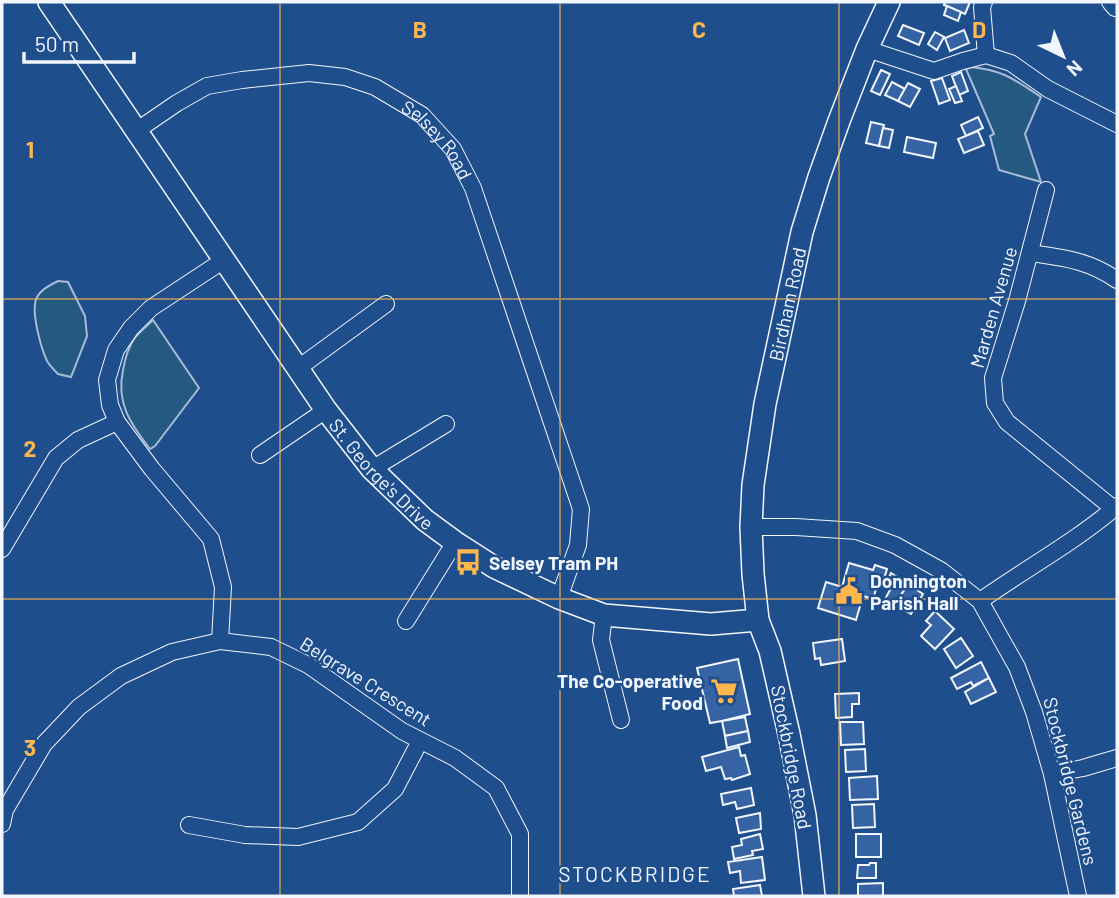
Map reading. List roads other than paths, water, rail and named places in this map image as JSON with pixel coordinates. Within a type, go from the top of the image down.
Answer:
[{"type":"main road","points":[[49,2],[136,131]]},
{"type":"main road","name":"Birdham Road","points":[[758,620],[752,575],[751,527],[753,485],[765,404],[802,232],[819,177],[867,49],[889,2]]},
{"type":"main road","name":"St. George's Drive","points":[[136,131],[326,410],[372,469],[425,520],[494,567],[559,598],[604,615],[711,624],[758,620]]},
{"type":"main road","name":"Stockbridge Road","points":[[758,620],[770,651],[789,734],[805,815],[814,896]]},
{"type":"street","points":[[984,2],[982,7],[986,55]]},
{"type":"street","points":[[867,49],[934,71],[986,55],[1011,63],[1048,89],[1117,124]]},
{"type":"street","name":"Selsey Road","points":[[136,131],[207,86],[309,73],[345,77],[375,87],[422,115],[445,140],[453,149],[472,188],[581,509],[578,545],[559,598]]},
{"type":"street","name":"Marden Avenue","points":[[1046,190],[1017,301],[993,378],[995,403],[1007,422],[1115,507]]},
{"type":"street","points":[[1030,253],[1079,260],[1117,280]]},
{"type":"street","points":[[220,640],[223,587],[211,539],[152,469],[117,422],[110,405],[107,380],[116,350],[131,328],[150,308],[224,260]]},
{"type":"street","points":[[297,369],[386,303]]},
{"type":"street","points":[[260,455],[326,410]]},
{"type":"street","points":[[2,550],[6,531],[56,458],[78,440],[117,422]]},
{"type":"street","points":[[372,469],[446,424]]},
{"type":"street","points":[[980,601],[1069,542],[1115,507]]},
{"type":"street","name":"Stockbridge Gardens","points":[[751,527],[858,531],[895,545],[942,571],[980,601],[1017,667],[1034,712],[1052,774],[1078,896]]},
{"type":"street","points":[[407,621],[455,542]]},
{"type":"street","points":[[604,615],[601,640],[621,720]]},
{"type":"street","name":"Belgrave Crescent","points":[[2,824],[5,810],[44,744],[79,707],[121,676],[172,652],[220,640],[271,647],[308,665],[401,731],[455,758],[496,788],[520,834],[520,896]]},
{"type":"street","points":[[189,825],[245,835],[298,837],[358,822],[396,789],[421,741]]},
{"type":"street","points":[[1052,774],[1117,758]]},
{"type":"place","name":"Selsey Tram PH","points":[[468,562]]},
{"type":"place","name":"Donnington Parish Hall","points":[[849,591]]},
{"type":"place","name":"The Co-operative Food","points":[[724,691]]},
{"type":"district","name":"STOCKBRIDGE","points":[[635,873]]}]
